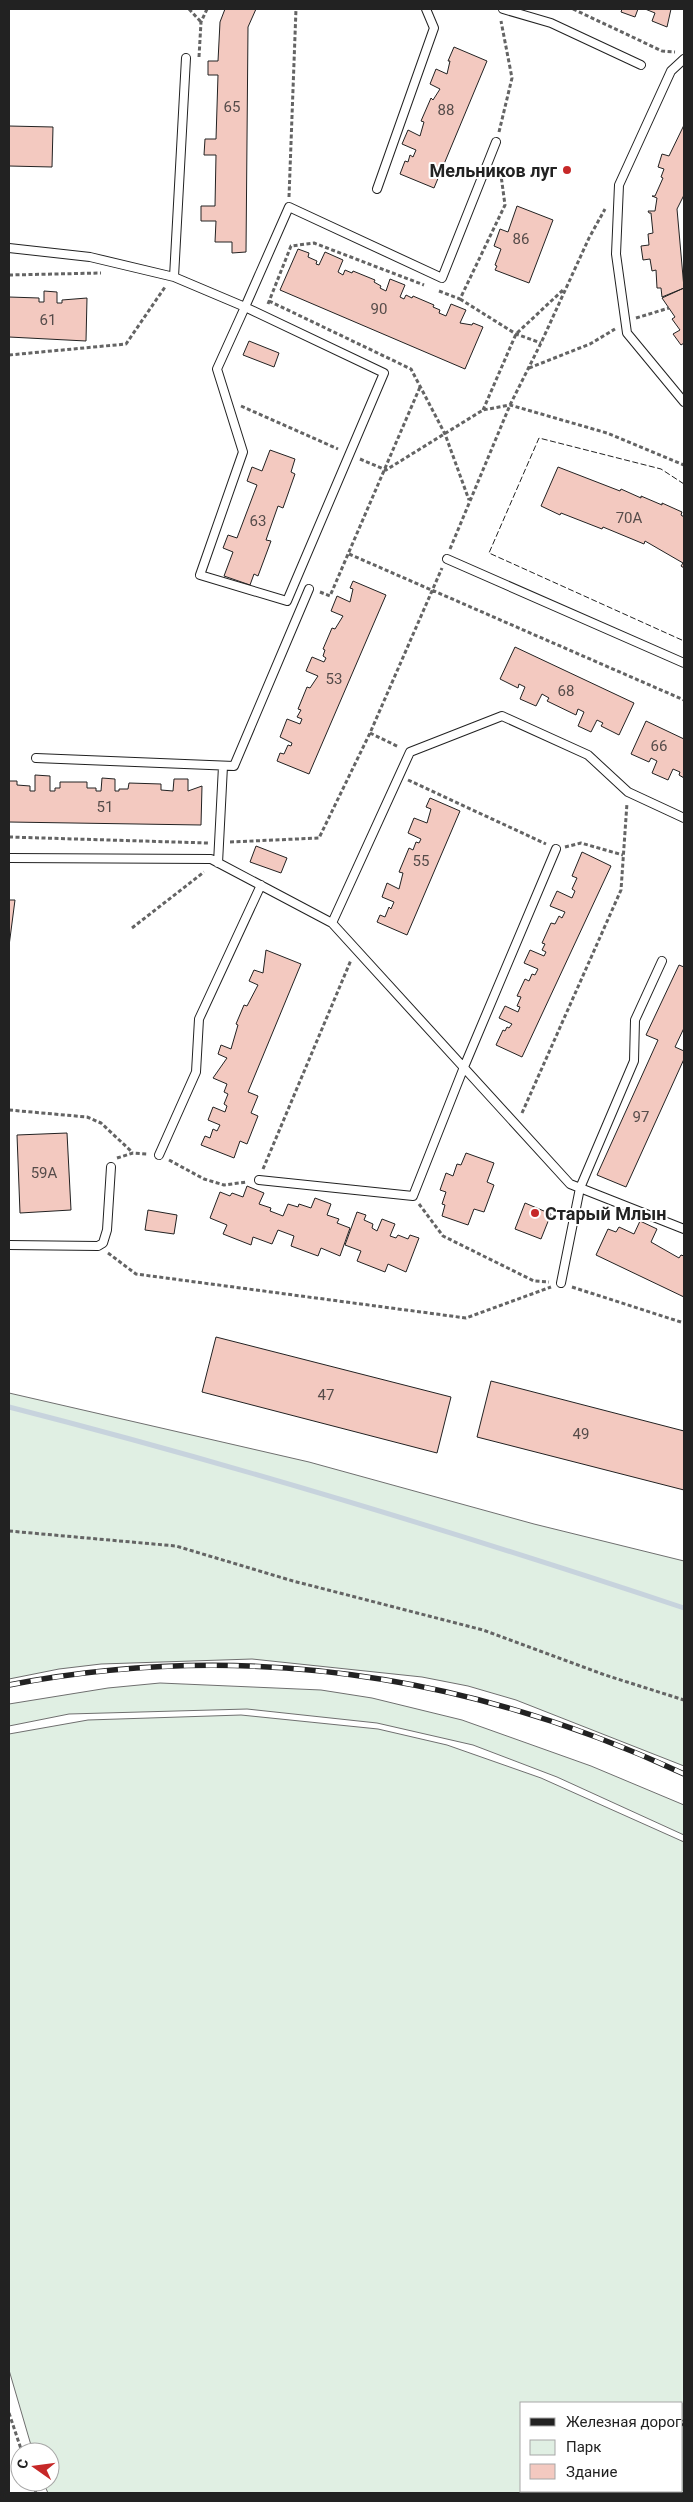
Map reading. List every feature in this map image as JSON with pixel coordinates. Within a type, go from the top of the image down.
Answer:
[{"type":"lane","points":[[377,189],[434,28],[426,9]]},
{"type":"lane","points":[[504,9],[552,23],[641,65]]},
{"type":"lane","points":[[174,277],[186,58]]},
{"type":"lane","points":[[684,59],[671,71],[619,185],[616,254],[627,333],[684,402]]},
{"type":"lane","points":[[9,248],[90,257],[174,277],[245,307],[384,373],[287,601],[200,575],[243,452],[217,369],[245,307],[289,207],[442,278],[496,142]]},
{"type":"lane","points":[[446,559],[684,662]]},
{"type":"lane","points":[[36,758],[234,766],[309,589]]},
{"type":"lane","points":[[332,924],[410,752],[502,716],[588,756],[628,792],[684,818]]},
{"type":"lane","points":[[218,863],[223,766]]},
{"type":"lane","points":[[259,1180],[413,1196],[464,1067],[556,849]]},
{"type":"lane","points":[[9,858],[211,859],[332,924],[570,1184],[684,1229]]},
{"type":"lane","points":[[159,1155],[196,1072],[199,1019],[261,885]]},
{"type":"lane","points":[[561,1283],[580,1188],[634,1062],[635,1020],[662,961]]},
{"type":"lane","points":[[9,1245],[98,1246],[103,1243],[106,1237],[111,1167]]},
{"type":"path","points":[[189,9],[201,22]]},
{"type":"path","points":[[289,207],[296,9]]},
{"type":"path","points":[[573,9],[662,51]]},
{"type":"path","points":[[9,837],[189,844],[319,838],[370,733],[433,590],[510,405],[541,343],[589,238],[606,207]]},
{"type":"path","points":[[9,355],[126,344],[164,287]]},
{"type":"path","points":[[483,410],[516,334],[566,287]]},
{"type":"path","points":[[460,299],[516,334],[541,343]]},
{"type":"path","points":[[529,368],[590,344],[626,322],[669,308]]},
{"type":"path","points":[[309,589],[330,596],[386,470],[420,386]]},
{"type":"path","points":[[227,399],[386,470]]},
{"type":"path","points":[[386,470],[483,410],[510,405],[607,433],[684,465]]},
{"type":"path","points":[[349,554],[684,700]]},
{"type":"path","points":[[370,733],[410,752]]},
{"type":"path","points":[[399,776],[556,849],[581,843],[623,855]]},
{"type":"path","points":[[516,1125],[621,890],[628,792]]},
{"type":"path","points":[[132,928],[192,879],[218,863]]},
{"type":"path","points":[[111,1167],[119,1156],[132,1153],[159,1155],[204,1179],[224,1185],[259,1180],[355,949]]},
{"type":"path","points":[[9,1110],[87,1117],[101,1123],[132,1153]]},
{"type":"path","points":[[413,1196],[444,1236],[534,1281],[561,1283],[684,1323]]},
{"type":"path","points":[[98,1246],[136,1274],[466,1318],[561,1283]]},
{"type":"path","points":[[9,1531],[176,1546],[292,1581],[483,1630],[684,1700]]},
{"type":"path","points":[[9,2413],[19,2442]]},
{"type":"green space","points":[[9,1393],[309,1462],[534,1524],[684,1561],[684,1766],[516,1700],[468,1686],[422,1677],[252,1659],[101,1664],[59,1669],[9,1679]]},
{"type":"green space","points":[[160,1683],[321,1690],[372,1698],[462,1720],[591,1766],[684,1805],[684,1835],[557,1777],[473,1745],[377,1723],[247,1709],[69,1714],[9,1726],[9,1704],[108,1688]]},
{"type":"green space","points":[[241,1715],[378,1729],[447,1745],[541,1778],[684,1842],[684,2493],[48,2493],[60,2492],[60,2442],[30,2442],[9,2370],[9,1734],[88,1720]]},
{"type":"building","points":[[225,9],[256,9],[248,27],[246,252],[232,253],[232,242],[215,242],[216,221],[201,221],[201,206],[215,206],[216,155],[204,155],[205,139],[216,139],[218,75],[208,75],[208,61],[218,61],[220,22]]},
{"type":"building","points":[[622,9],[638,9],[635,17],[621,12]]},
{"type":"building","points":[[645,9],[671,9],[667,27],[652,21],[655,13]]},
{"type":"building","points":[[454,47],[487,61],[434,188],[400,174],[405,161],[408,162],[410,155],[413,157],[416,150],[402,144],[408,130],[420,136],[424,122],[421,121],[431,98],[433,100],[440,89],[430,84],[436,69],[447,74],[450,61],[448,61]]},
{"type":"building","points":[[684,125],[684,195],[677,209],[684,288],[662,297],[661,288],[657,288],[656,270],[652,271],[650,259],[643,260],[641,246],[649,245],[648,234],[653,233],[651,213],[648,211],[655,211],[657,198],[652,196],[655,196],[663,178],[661,177],[664,169],[658,167],[662,154],[669,156]]},
{"type":"building","points":[[9,126],[53,127],[52,167],[9,166]]},
{"type":"building","points":[[517,206],[553,220],[529,283],[495,270],[501,249],[494,246],[500,229],[508,232]]},
{"type":"building","points":[[298,249],[309,253],[308,257],[317,261],[316,264],[319,265],[325,252],[343,260],[338,272],[343,275],[345,270],[352,273],[353,271],[375,280],[374,282],[381,286],[380,288],[386,291],[390,279],[405,285],[400,297],[404,299],[406,295],[412,298],[413,296],[434,305],[433,307],[440,310],[439,313],[446,316],[451,304],[466,310],[460,323],[472,325],[473,323],[483,327],[465,369],[280,290]]},
{"type":"building","points":[[684,288],[684,343],[681,345],[673,334],[680,330],[672,319],[675,317],[662,298]]},
{"type":"building","points":[[44,291],[57,292],[57,303],[62,303],[62,300],[87,298],[86,341],[9,337],[9,297],[39,298],[39,302],[44,302]]},
{"type":"building","points":[[249,341],[279,353],[274,367],[243,355]]},
{"type":"building","points":[[270,450],[295,459],[291,472],[295,474],[283,508],[278,506],[266,540],[271,541],[258,576],[254,574],[250,585],[224,576],[233,552],[223,548],[228,535],[237,538],[257,485],[247,481],[252,467],[262,471]]},
{"type":"building","points":[[558,467],[620,491],[621,489],[641,498],[641,496],[662,505],[662,503],[682,512],[681,515],[684,517],[684,568],[681,566],[683,563],[645,541],[644,544],[603,527],[602,529],[561,513],[560,515],[541,506]]},
{"type":"building","points":[[353,581],[386,595],[309,774],[277,761],[280,753],[284,754],[288,745],[291,746],[292,743],[280,737],[287,719],[300,724],[302,719],[297,717],[301,710],[298,709],[307,687],[310,688],[318,676],[306,671],[312,657],[324,662],[326,658],[323,656],[325,650],[323,649],[332,628],[335,629],[343,616],[331,611],[337,596],[350,602],[353,589],[350,588]]},
{"type":"building","points":[[515,647],[634,703],[619,735],[601,726],[603,723],[597,720],[591,732],[578,726],[584,712],[578,709],[576,715],[547,701],[549,698],[542,694],[536,706],[520,699],[525,687],[519,684],[518,688],[500,679]]},
{"type":"building","points":[[646,721],[684,739],[684,778],[679,775],[680,772],[673,769],[668,780],[652,773],[657,761],[651,758],[649,762],[631,754]]},
{"type":"building","points":[[35,775],[50,776],[50,791],[60,788],[60,782],[87,782],[87,788],[96,788],[96,791],[101,791],[102,778],[115,779],[115,791],[128,789],[129,783],[161,784],[161,790],[173,791],[174,779],[188,779],[188,791],[202,786],[201,825],[9,822],[9,781],[17,781],[17,785],[30,786],[30,791],[35,791]]},
{"type":"building","points":[[430,798],[460,811],[407,935],[377,922],[380,915],[385,917],[389,907],[391,909],[394,902],[382,897],[387,883],[399,889],[403,873],[399,872],[409,848],[413,850],[416,842],[419,843],[421,839],[408,833],[414,818],[427,823],[431,809],[426,807]]},
{"type":"building","points":[[256,846],[287,858],[281,873],[250,862]]},
{"type":"building","points":[[582,852],[611,866],[522,1057],[496,1045],[503,1030],[505,1031],[512,1024],[499,1018],[505,1006],[518,1012],[520,1007],[517,1006],[521,997],[517,996],[525,979],[529,981],[532,974],[535,975],[538,969],[524,963],[530,950],[544,956],[546,952],[542,950],[545,944],[542,943],[551,923],[555,924],[559,916],[562,918],[565,912],[550,906],[557,891],[572,898],[575,891],[572,889],[577,878],[572,876]]},
{"type":"building","points":[[9,900],[15,900],[9,946]]},
{"type":"building","points":[[266,950],[301,964],[248,1092],[258,1096],[251,1113],[258,1116],[247,1144],[240,1141],[234,1158],[201,1145],[205,1136],[210,1138],[213,1129],[217,1131],[220,1125],[208,1120],[213,1107],[225,1112],[227,1106],[224,1104],[228,1094],[224,1092],[227,1084],[213,1078],[227,1058],[218,1054],[221,1045],[231,1049],[238,1025],[236,1024],[244,1005],[247,1006],[258,985],[249,981],[254,970],[263,973]]},
{"type":"building","points":[[679,965],[684,967],[684,1028],[675,1047],[684,1051],[684,1059],[626,1187],[597,1175],[658,1040],[646,1035]]},
{"type":"building","points":[[67,1133],[71,1210],[20,1213],[17,1135]]},
{"type":"building","points":[[466,1153],[494,1163],[487,1182],[494,1185],[484,1212],[474,1209],[468,1225],[442,1216],[445,1205],[442,1204],[446,1192],[440,1190],[446,1173],[453,1176],[457,1164],[461,1165]]},
{"type":"building","points":[[247,1186],[264,1193],[259,1204],[271,1208],[270,1211],[283,1216],[288,1204],[298,1207],[299,1204],[311,1208],[315,1198],[331,1204],[327,1215],[339,1219],[337,1223],[350,1228],[340,1256],[321,1248],[318,1256],[291,1246],[294,1236],[278,1230],[272,1244],[253,1237],[251,1245],[223,1234],[227,1225],[210,1218],[220,1192],[230,1196],[232,1193],[243,1197]]},
{"type":"building","points":[[525,1203],[551,1214],[541,1239],[515,1229]]},
{"type":"building","points":[[148,1210],[177,1215],[174,1234],[145,1230]]},
{"type":"building","points":[[357,1212],[366,1215],[364,1220],[373,1224],[372,1228],[377,1231],[382,1219],[395,1224],[390,1236],[396,1238],[398,1235],[408,1239],[410,1235],[419,1238],[406,1272],[388,1264],[385,1272],[357,1261],[361,1251],[345,1245]]},
{"type":"building","points":[[640,1221],[657,1229],[651,1242],[679,1258],[681,1255],[684,1256],[684,1297],[596,1255],[608,1229],[616,1232],[619,1227],[634,1234]]},
{"type":"building","points":[[216,1337],[451,1397],[437,1453],[202,1392]]},
{"type":"building","points":[[491,1381],[684,1431],[684,1490],[477,1437]]},
{"type":"waterway","points":[[9,1407],[179,1452],[348,1502],[684,1608]]},
{"type":"railway","points":[[9,1685],[96,1672],[183,1666],[269,1667],[354,1675],[438,1690],[521,1712],[603,1740],[684,1774]]},
{"type":"fence","points":[[684,484],[661,469],[539,438],[489,553],[684,641]]},
{"type":"place","name":"Мельников луг","points":[[567,170]]},
{"type":"place","name":"Старый Млын","points":[[535,1213]]}]
